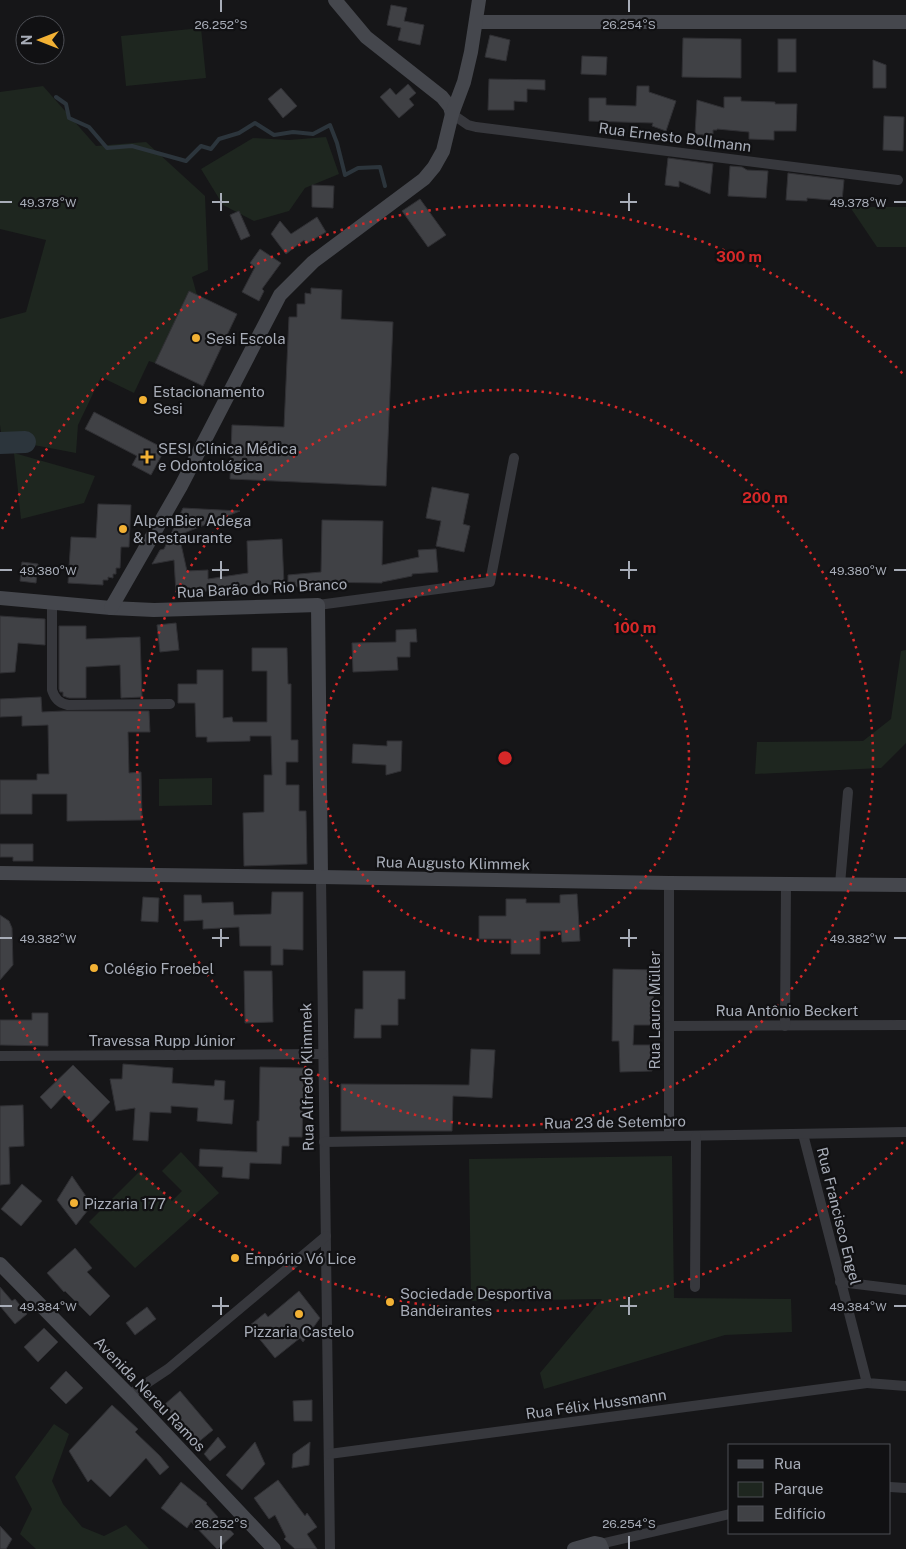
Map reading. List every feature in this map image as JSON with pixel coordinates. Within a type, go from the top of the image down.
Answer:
[{"type":"street","points":[[335,0],[366,37],[442,97],[450,107],[452,114]]},
{"type":"street","points":[[111,608],[181,486],[280,295],[313,262],[424,179],[434,167],[443,151],[452,114],[464,82],[479,0]]},
{"type":"street","points":[[476,22],[906,22]]},
{"type":"street","name":"Rua Ernesto Bollmann","points":[[452,114],[468,125],[476,127],[898,180]]},
{"type":"street","name":"Rua Barão do Rio Branco","points":[[0,598],[154,610],[318,605],[490,582],[514,458]]},
{"type":"street","points":[[52,603],[52,690],[57,700],[62,704],[68,705],[170,704]]},
{"type":"street","name":"Rua Alfredo Klimmek","points":[[318,605],[330,1549]]},
{"type":"street","points":[[840,884],[848,792]]},
{"type":"street","name":"Rua Augusto Klimmek","points":[[0,873],[906,885]]},
{"type":"street","name":"Rua Lauro Müller","points":[[669,883],[669,1136]]},
{"type":"street","points":[[785,1026],[786,884]]},
{"type":"street","name":"Rua Antônio Beckert","points":[[669,1026],[906,1025]]},
{"type":"street","name":"Travessa Rupp Júnior","points":[[0,1056],[324,1054]]},
{"type":"street","name":"Rua 23 de Setembro","points":[[324,1142],[906,1132]]},
{"type":"street","name":"Rua Francisco Engel","points":[[803,1134],[867,1383]]},
{"type":"street","points":[[695,1287],[696,1136]]},
{"type":"street","points":[[129,1395],[168,1369],[326,1236]]},
{"type":"street","name":"Avenida Nereu Ramos","points":[[0,1264],[129,1395],[274,1549]]},
{"type":"street","points":[[840,1282],[906,1290]]},
{"type":"street","points":[[867,1383],[906,1386]]},
{"type":"street","name":"Rua Félix Hussmann","points":[[328,1454],[867,1383]]},
{"type":"street","points":[[891,1488],[906,1488]]},
{"type":"street","points":[[574,1549],[595,1543],[601,1547],[728,1515]]},
{"type":"green space","points":[[201,28],[206,78],[126,86],[121,36]]},
{"type":"green space","points":[[43,86],[96,146],[146,142],[205,196],[208,270],[192,277],[197,295],[189,291],[155,363],[149,361],[134,393],[101,377],[78,425],[76,453],[2,439],[0,425],[0,319],[26,312],[46,240],[0,229],[0,92]]},
{"type":"green space","points":[[326,137],[339,174],[305,188],[289,211],[254,221],[223,205],[201,169],[253,138],[289,140]]},
{"type":"green space","points":[[850,207],[906,207],[906,247],[877,247]]},
{"type":"green space","points":[[14,453],[95,476],[84,503],[21,519]]},
{"type":"green space","points":[[906,650],[906,743],[881,768],[755,774],[757,742],[863,741],[891,719],[901,651]]},
{"type":"green space","points":[[212,778],[212,805],[159,806],[159,779]]},
{"type":"green space","points":[[181,1152],[219,1193],[135,1268],[89,1222],[140,1171],[172,1201],[182,1191],[162,1171]]},
{"type":"green space","points":[[672,1156],[674,1298],[791,1299],[792,1332],[725,1335],[544,1389],[540,1373],[602,1299],[471,1301],[469,1159]]},
{"type":"green space","points":[[54,1424],[69,1434],[52,1481],[63,1504],[82,1527],[104,1536],[126,1525],[149,1549],[36,1549],[20,1534],[32,1509],[15,1477]]},
{"type":"building","points":[[391,5],[407,8],[404,21],[424,25],[420,45],[398,40],[401,28],[387,25]]},
{"type":"building","points":[[490,35],[510,40],[506,61],[485,57]]},
{"type":"building","points":[[683,38],[741,39],[741,78],[682,77]]},
{"type":"building","points":[[778,39],[796,39],[796,72],[778,72]]},
{"type":"building","points":[[582,56],[607,57],[606,75],[581,74]]},
{"type":"building","points":[[873,60],[886,65],[886,88],[873,88]]},
{"type":"building","points":[[489,79],[545,80],[545,90],[527,89],[527,102],[514,101],[514,110],[488,110]]},
{"type":"building","points":[[408,84],[416,93],[409,99],[414,105],[399,118],[380,97],[390,88],[396,95]]},
{"type":"building","points":[[637,86],[649,86],[649,92],[676,101],[666,131],[652,126],[653,123],[589,121],[589,98],[606,98],[606,105],[636,106]]},
{"type":"building","points":[[281,88],[297,106],[283,118],[268,99]]},
{"type":"building","points":[[724,97],[741,97],[741,101],[797,104],[796,131],[774,131],[774,140],[749,139],[749,132],[717,129],[713,130],[713,136],[695,134],[697,100],[724,108]]},
{"type":"building","points":[[884,116],[904,117],[903,151],[883,150]]},
{"type":"building","points":[[668,158],[713,164],[710,194],[679,181],[679,187],[665,185]]},
{"type":"building","points":[[730,166],[742,167],[747,170],[768,171],[766,198],[728,196]]},
{"type":"building","points":[[788,173],[844,180],[842,201],[807,198],[807,201],[786,200]]},
{"type":"building","points":[[312,185],[334,186],[333,208],[312,207]]},
{"type":"building","points":[[420,199],[446,235],[428,247],[402,211]]},
{"type":"building","points":[[239,211],[250,236],[241,240],[230,215]]},
{"type":"building","points":[[317,217],[326,232],[306,244],[304,240],[286,254],[271,234],[280,221],[291,234]]},
{"type":"building","points":[[260,249],[281,263],[262,289],[264,291],[259,301],[242,292],[255,267],[250,263]]},
{"type":"building","points":[[311,288],[342,290],[341,319],[393,322],[386,486],[230,479],[232,425],[284,427],[289,317],[297,317],[297,304],[305,304],[305,293],[311,294]]},
{"type":"building","name":"Sesi Escola","points":[[189,291],[237,314],[203,386],[155,363]]},
{"type":"building","points":[[94,412],[165,449],[151,475],[132,465],[137,456],[85,429]]},
{"type":"building","points":[[432,487],[469,494],[463,524],[470,526],[464,552],[436,546],[441,521],[426,518]]},
{"type":"building","points":[[98,504],[131,505],[129,547],[121,547],[120,568],[116,568],[116,574],[113,574],[113,578],[108,577],[108,580],[103,580],[103,585],[68,583],[71,537],[96,538]]},
{"type":"building","points":[[183,508],[240,511],[179,535],[187,571],[208,570],[208,579],[248,573],[247,541],[282,539],[284,584],[240,586],[241,590],[223,592],[223,590],[176,593],[174,560],[152,564],[160,550],[164,549]]},
{"type":"building","points":[[322,520],[383,521],[382,565],[419,557],[418,550],[436,549],[438,572],[412,574],[412,576],[382,583],[312,582],[312,586],[295,587],[295,582],[288,582],[288,575],[321,572]]},
{"type":"building","points":[[22,562],[38,564],[36,583],[20,581]]},
{"type":"building","points":[[0,616],[45,619],[45,645],[18,643],[15,672],[0,673]]},
{"type":"building","points":[[176,623],[179,650],[160,652],[157,625]]},
{"type":"building","points":[[59,626],[86,626],[86,639],[140,637],[142,697],[121,698],[120,665],[86,667],[86,698],[63,696],[63,692],[60,692],[59,689]]},
{"type":"building","points":[[416,629],[417,642],[410,642],[410,657],[397,657],[398,670],[353,672],[352,643],[396,642],[396,630]]},
{"type":"building","points":[[252,648],[287,648],[288,684],[291,684],[291,740],[298,740],[298,762],[286,762],[286,785],[299,785],[299,811],[306,811],[307,864],[244,866],[243,813],[264,812],[264,775],[272,775],[271,736],[250,736],[250,741],[207,742],[207,737],[196,737],[195,703],[178,703],[178,684],[197,684],[197,670],[223,670],[223,718],[232,717],[233,722],[267,722],[267,671],[252,671]]},
{"type":"building","points":[[41,697],[42,712],[149,711],[150,732],[128,732],[129,773],[141,772],[142,820],[67,821],[67,794],[32,794],[32,814],[0,814],[0,780],[37,780],[37,774],[49,774],[48,725],[22,726],[22,716],[0,717],[0,699]]},
{"type":"building","points":[[387,741],[402,741],[401,771],[386,775],[386,765],[352,763],[353,744],[387,746]]},
{"type":"building","points":[[0,844],[33,844],[33,861],[13,861],[13,857],[0,857]]},
{"type":"building","points":[[272,892],[303,892],[303,950],[283,949],[283,965],[271,965],[271,946],[240,946],[239,927],[203,929],[203,920],[184,921],[184,895],[201,895],[202,903],[233,902],[234,915],[271,914]]},
{"type":"building","points":[[577,894],[580,941],[562,942],[561,931],[540,931],[540,954],[511,954],[511,939],[479,939],[479,916],[506,916],[506,899],[526,899],[526,903],[560,903],[560,895]]},
{"type":"building","points":[[143,897],[159,898],[158,922],[141,921]]},
{"type":"building","points":[[0,915],[9,921],[12,928],[13,965],[0,980]]},
{"type":"building","points":[[613,969],[654,970],[653,1025],[634,1025],[633,1045],[651,1045],[652,1071],[620,1072],[619,1041],[612,1041]]},
{"type":"building","points":[[244,971],[272,971],[273,1022],[245,1023]]},
{"type":"building","points":[[363,971],[405,971],[405,999],[398,999],[398,1025],[381,1025],[381,1038],[354,1038],[355,1009],[363,1009]]},
{"type":"building","points":[[32,1013],[48,1013],[48,1046],[0,1045],[0,1020],[32,1020]]},
{"type":"building","points":[[471,1049],[495,1050],[492,1098],[453,1096],[452,1131],[341,1131],[341,1084],[469,1085]]},
{"type":"building","points":[[123,1064],[173,1068],[172,1083],[214,1086],[215,1080],[225,1081],[224,1100],[234,1100],[232,1124],[197,1121],[198,1108],[171,1106],[171,1113],[150,1112],[148,1141],[133,1140],[135,1108],[116,1111],[110,1079],[122,1079]]},
{"type":"building","points":[[73,1065],[110,1102],[91,1122],[64,1095],[51,1109],[40,1097]]},
{"type":"building","points":[[260,1067],[304,1068],[302,1137],[289,1137],[289,1146],[282,1146],[281,1164],[250,1163],[249,1179],[222,1177],[223,1167],[199,1166],[200,1149],[257,1152]]},
{"type":"building","points":[[23,1105],[24,1146],[9,1147],[10,1184],[0,1185],[0,1106]]},
{"type":"building","name":"Pizzaria 177","points":[[72,1176],[92,1205],[76,1225],[57,1200]]},
{"type":"building","points":[[22,1184],[42,1201],[21,1226],[1,1209]]},
{"type":"building","points":[[75,1248],[92,1268],[87,1272],[110,1296],[90,1316],[47,1273]]},
{"type":"building","points":[[0,1287],[12,1301],[15,1299],[27,1314],[15,1324],[0,1306]]},
{"type":"building","points":[[299,1291],[320,1318],[303,1342],[300,1338],[275,1358],[249,1326],[265,1313],[268,1317]]},
{"type":"building","points":[[147,1307],[156,1319],[135,1335],[126,1323]]},
{"type":"building","points":[[44,1328],[58,1342],[38,1362],[24,1347]]},
{"type":"building","points":[[66,1371],[83,1388],[66,1404],[50,1388]]},
{"type":"building","points":[[180,1391],[213,1430],[196,1444],[164,1405]]},
{"type":"building","points":[[312,1400],[312,1421],[294,1421],[293,1401]]},
{"type":"building","points":[[112,1405],[138,1429],[135,1432],[169,1467],[160,1475],[146,1458],[110,1497],[91,1479],[88,1482],[69,1451]]},
{"type":"building","points":[[218,1437],[226,1447],[210,1461],[204,1454]]},
{"type":"building","points":[[255,1442],[265,1464],[242,1490],[226,1475]]},
{"type":"building","points":[[310,1442],[309,1465],[292,1468],[293,1454]]},
{"type":"building","points":[[278,1480],[305,1516],[307,1513],[317,1527],[307,1534],[317,1549],[295,1549],[284,1539],[286,1537],[275,1515],[269,1519],[254,1498]]},
{"type":"building","points":[[181,1482],[207,1503],[218,1517],[214,1521],[217,1525],[222,1521],[234,1534],[218,1549],[191,1522],[187,1528],[161,1508]]},
{"type":"building","points":[[0,1526],[12,1539],[6,1549],[0,1549]]},
{"type":"waterway","points":[[56,97],[66,104],[69,118],[89,127],[107,148],[132,146],[186,161],[201,146],[211,149],[219,139],[239,133],[255,123],[274,135],[293,132],[313,134],[330,125],[337,143],[345,175],[358,168],[380,167],[385,186]]},
{"type":"waterway","points":[[0,443],[25,442]]},
{"type":"place","name":"Sesi Escola","points":[[196,338]]},
{"type":"place","name":"Estacionamento Sesi","points":[[143,400]]},
{"type":"place","name":"SESI Clínica Médica e Odontológica","points":[[147,457]]},
{"type":"place","name":"AlpenBier Adega & Restaurante","points":[[123,529]]},
{"type":"place","name":"Colégio Froebel","points":[[94,968]]},
{"type":"place","name":"Pizzaria 177","points":[[74,1203]]},
{"type":"place","name":"Empório Vó Lice","points":[[235,1258]]},
{"type":"place","name":"Sociedade Desportiva Bandeirantes","points":[[390,1302]]},
{"type":"place","name":"Pizzaria Castelo","points":[[299,1314]]}]
